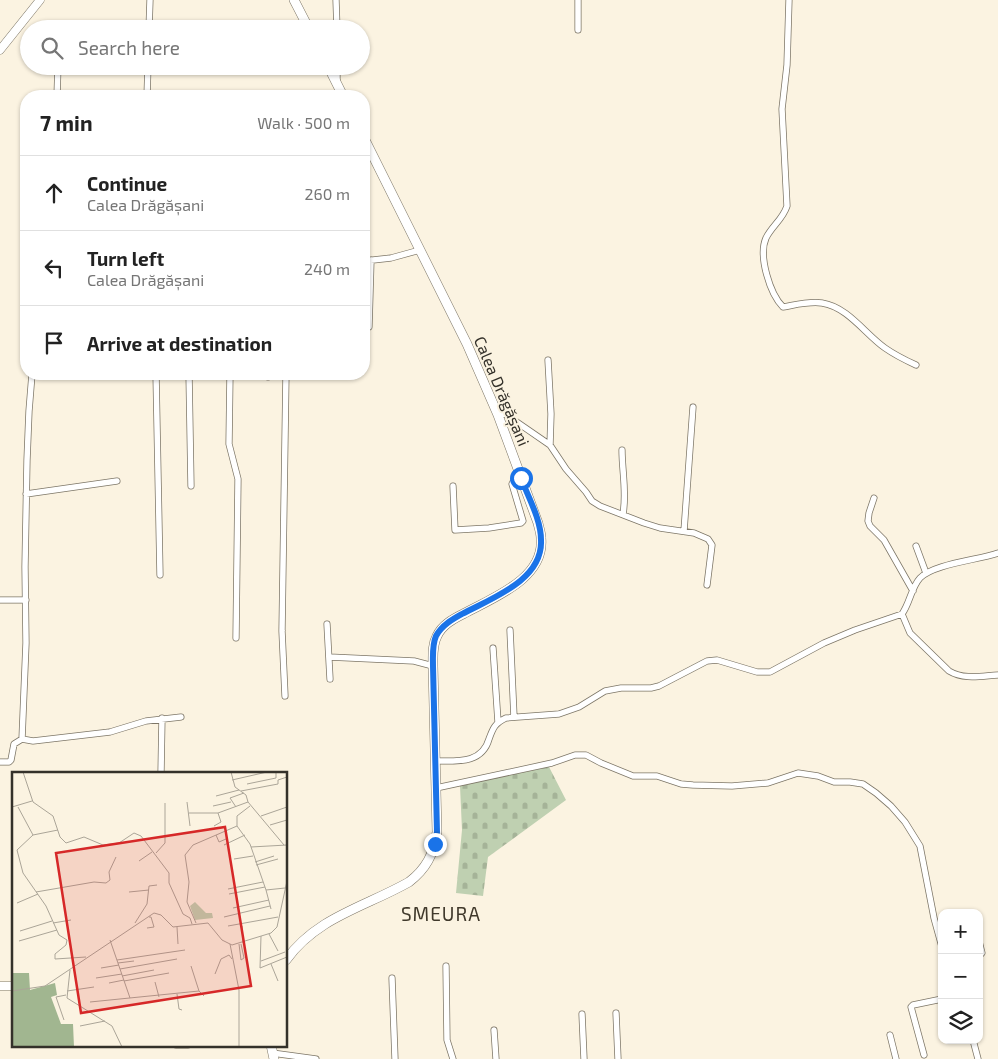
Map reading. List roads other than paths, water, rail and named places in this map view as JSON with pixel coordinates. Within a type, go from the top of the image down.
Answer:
[{"type":"main road","points":[[294,0],[304,20]]},
{"type":"main road","points":[[333,75],[340,90]]},
{"type":"main road","name":"Calea Drăgășani","points":[[288,958],[304,939],[322,925],[409,882],[429,861],[437,832],[433,666],[435,641],[442,628],[455,618],[519,583],[532,570],[539,555],[541,540],[538,523],[498,415],[467,344],[370,150]]},
{"type":"street","points":[[24,20],[40,0]]},
{"type":"street","points":[[149,20],[150,0]]},
{"type":"street","points":[[336,0],[337,20]]},
{"type":"street","points":[[578,0],[578,30]]},
{"type":"street","points":[[789,0],[787,65],[782,109],[786,206],[783,215],[765,240],[763,258],[772,290],[777,301],[783,307],[812,303],[833,306],[848,316],[884,347],[901,359],[916,365]]},
{"type":"street","points":[[0,50],[20,25]]},
{"type":"street","points":[[57,90],[58,75]]},
{"type":"street","points":[[147,90],[148,75]]},
{"type":"street","points":[[337,75],[337,83]]},
{"type":"street","points":[[370,294],[371,260],[391,258],[420,250]]},
{"type":"street","points":[[548,360],[551,414],[550,445]]},
{"type":"street","points":[[22,739],[26,643],[26,494],[32,380]]},
{"type":"street","points":[[156,380],[160,575]]},
{"type":"street","points":[[188,380],[191,486]]},
{"type":"street","points":[[230,380],[229,444],[238,479],[236,638]]},
{"type":"street","points":[[285,696],[282,622],[286,380]]},
{"type":"street","points":[[684,531],[693,407]]},
{"type":"street","points":[[498,415],[505,414],[514,419],[550,445],[566,469],[592,501],[607,509],[660,528],[684,531],[708,538],[712,545],[706,585]]},
{"type":"street","points":[[622,450],[625,502],[623,514]]},
{"type":"street","points":[[453,486],[455,530],[490,528],[521,523],[523,521],[512,484],[521,478]]},
{"type":"street","points":[[26,494],[118,481]]},
{"type":"street","points":[[874,498],[869,513],[868,521],[870,526],[884,540],[913,591]]},
{"type":"street","points":[[916,546],[926,573]]},
{"type":"street","points":[[436,761],[474,758],[486,748],[493,728],[498,722],[506,718],[568,712],[596,696],[612,690],[651,688],[707,661],[717,660],[757,672],[770,672],[824,644],[856,630],[902,614],[920,578],[926,573],[998,553]]},
{"type":"street","points":[[0,600],[26,600]]},
{"type":"street","points":[[902,614],[910,633],[949,671],[963,677],[998,675]]},
{"type":"street","points":[[327,624],[330,679]]},
{"type":"street","points":[[510,630],[514,717]]},
{"type":"street","points":[[493,648],[498,722]]},
{"type":"street","points":[[329,657],[414,661],[433,666]]},
{"type":"street","points":[[0,762],[9,762],[11,760],[14,744],[22,739],[32,741],[102,733],[118,730],[140,722],[181,717]]},
{"type":"street","points":[[161,772],[162,718]]},
{"type":"street","points":[[436,788],[552,763],[575,755],[586,755],[633,776],[657,776],[687,785],[752,785],[768,783],[798,773],[818,776],[834,782],[842,781],[863,784],[891,806],[910,828],[920,846],[938,932]]},
{"type":"street","points":[[446,966],[447,1040],[453,1059]]},
{"type":"street","points":[[392,978],[395,1059]]},
{"type":"street","points":[[924,1054],[911,1007],[921,1002],[938,1000]]},
{"type":"street","points":[[582,1014],[584,1059]]},
{"type":"street","points":[[616,1014],[618,1059]]},
{"type":"street","points":[[494,1030],[496,1059]]},
{"type":"street","points":[[890,1035],[896,1059]]},
{"type":"street","points":[[974,1044],[978,1059]]},
{"type":"street","points":[[272,1052],[316,1059]]},
{"type":"district","name":"SMEURA","points":[[441,914]]}]
